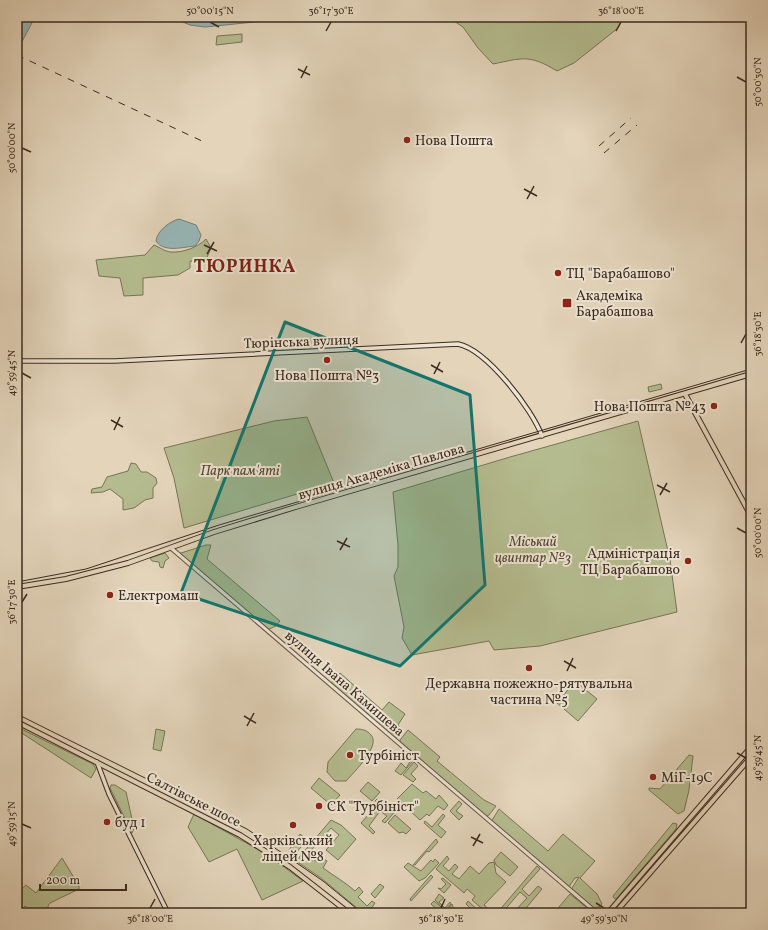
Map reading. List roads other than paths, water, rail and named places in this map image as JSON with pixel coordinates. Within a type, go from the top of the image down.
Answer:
[{"type":"main road","name":"Тюрінська вулиця","points":[[17,361],[116,361],[458,344],[473,351],[497,371],[533,417],[542,436]]},
{"type":"main road","name":"вулиця Академіка Павлова","points":[[17,587],[87,574],[171,548],[216,531],[299,506],[751,374]]},
{"type":"main road","points":[[685,394],[751,516]]},
{"type":"main road","name":"Салтівське шосе","points":[[17,722],[97,761],[270,852],[305,877],[350,913]]},
{"type":"main road","points":[[608,913],[751,747]]},
{"type":"main road","points":[[615,913],[751,757]]},
{"type":"main road","points":[[97,761],[109,794],[168,913]]},
{"type":"street","name":"вулиця Івана Камишева","points":[[171,548],[597,913]]},
{"type":"water","points":[[23,17],[35,17],[17,51],[17,31]]},
{"type":"water","points":[[171,17],[304,17],[205,27],[190,25]]},
{"type":"water","points":[[179,219],[196,225],[201,235],[199,241],[195,246],[179,248],[169,248],[159,245],[156,241],[161,230],[168,224]]},
{"type":"waterway","points":[[294,18],[305,17]]},
{"type":"tram line","points":[[17,582],[86,569],[219,525],[751,369]]},
{"type":"tram line","points":[[17,714],[247,829],[323,881],[362,913]]},
{"type":"railway","points":[[17,55],[202,141]]},
{"type":"railway","points":[[599,146],[631,118]]},
{"type":"railway","points":[[604,153],[637,125]]},
{"type":"place","name":"Нова Пошта","points":[[407,140]]},
{"type":"place","name":"ТЦ \"Барабашово\"","points":[[558,273]]},
{"type":"place","name":"Академіка Барабашова","points":[[567,303]]},
{"type":"place","name":"Нова Пошта №3","points":[[327,360]]},
{"type":"place","name":"Нова Пошта №43","points":[[714,406]]},
{"type":"place","name":"Адміністрація ТЦ Барабашово","points":[[688,561]]},
{"type":"place","name":"Електромаш","points":[[110,595]]},
{"type":"place","name":"Державна пожежно-рятувальна частина №5","points":[[529,668]]},
{"type":"place","name":"Турбініст","points":[[350,755]]},
{"type":"place","name":"МіГ-19С","points":[[653,777]]},
{"type":"place","name":"СК \"Турбініст\"","points":[[319,806]]},
{"type":"place","name":"буд 1","points":[[107,822]]},
{"type":"place","name":"Харківський ліцей №8","points":[[293,825]]},
{"type":"district","name":"ТЮРИНКА","points":[[245,266]]},
{"type":"park label","name":"Парк пам'яті","points":[[240,470]]},
{"type":"park label","name":"Міський цвинтар №3","points":[[533,550]]}]
